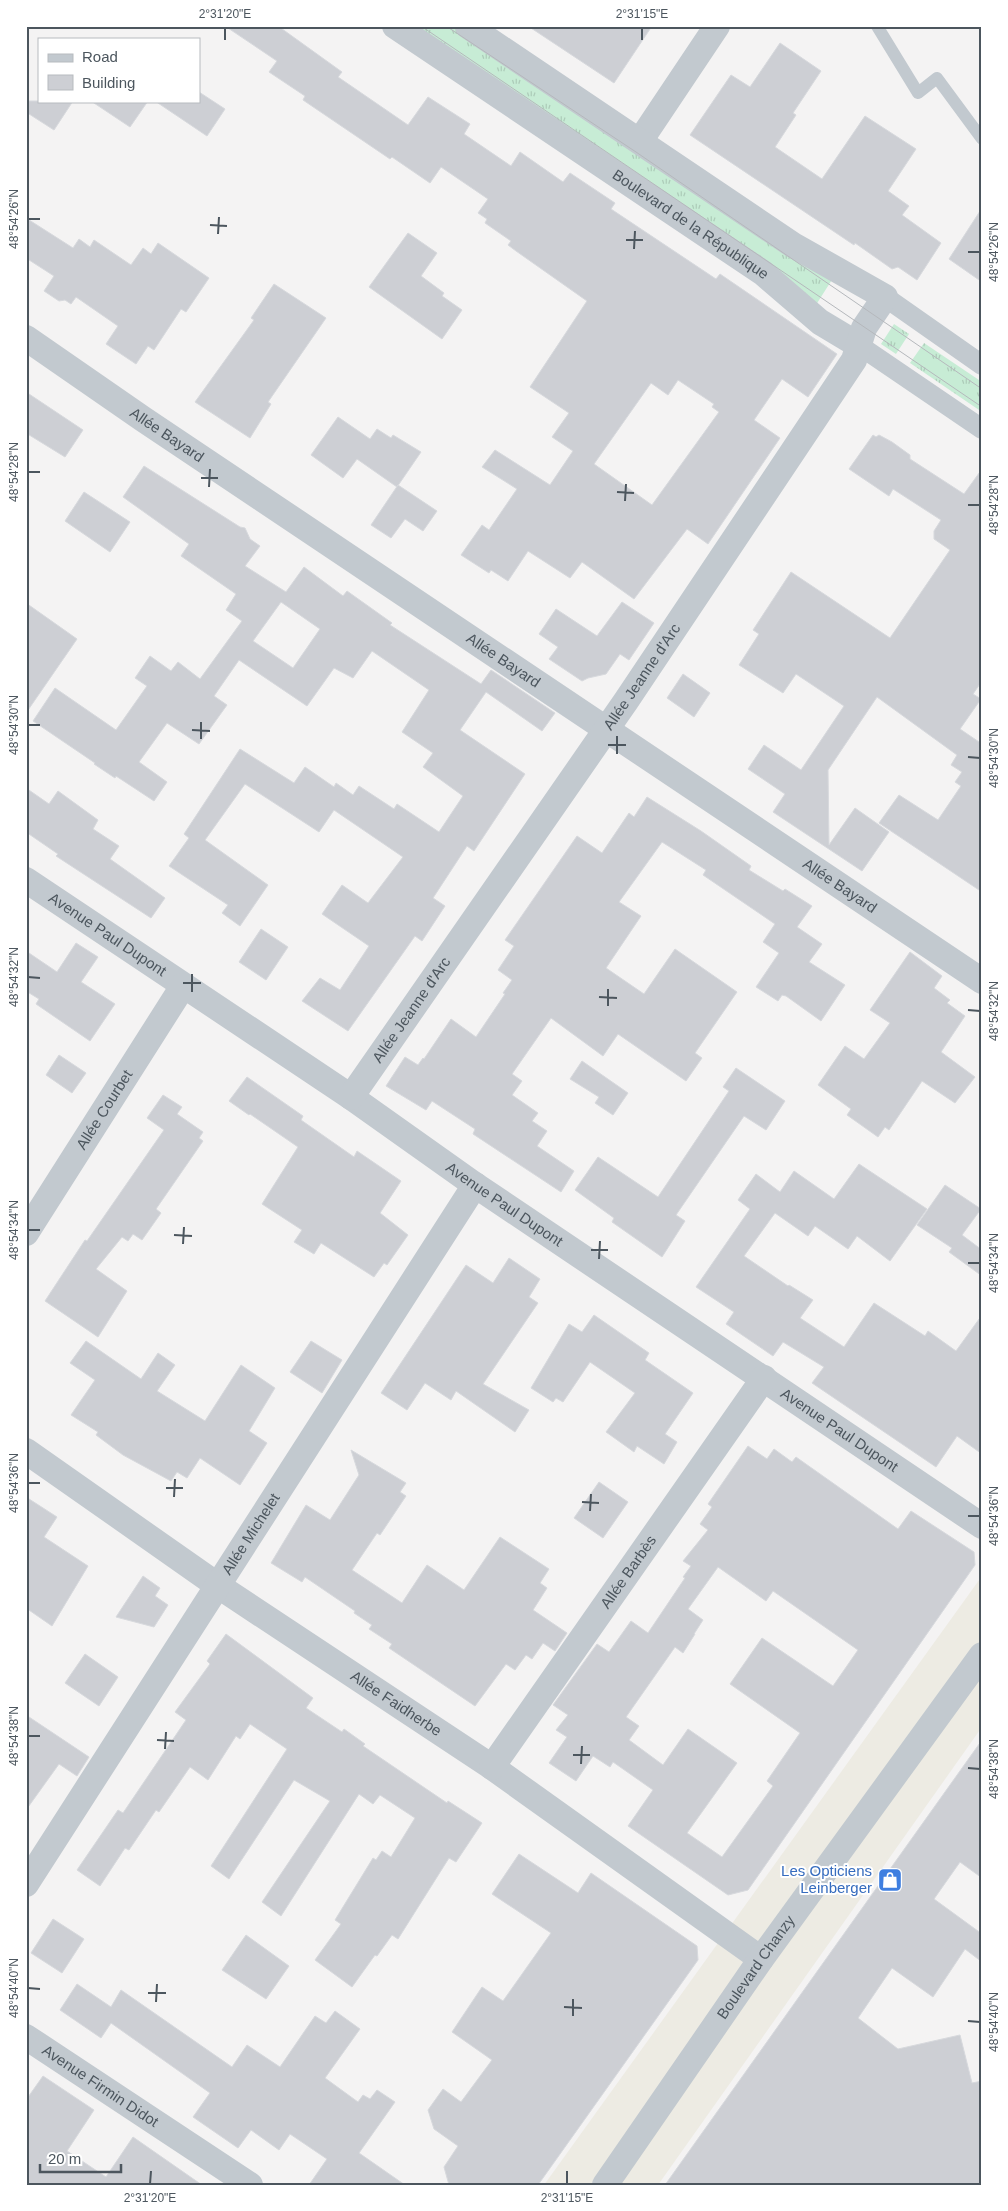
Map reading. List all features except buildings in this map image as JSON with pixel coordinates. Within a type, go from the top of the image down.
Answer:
[{"type":"street","name":"Boulevard de la République","points":[[395,26],[763,273],[820,322],[860,346],[982,429]]},
{"type":"street","points":[[468,26],[793,245],[885,298],[982,365]]},
{"type":"street","points":[[640,141],[717,26]]},
{"type":"street","name":"Allée Jeanne d'Arc","points":[[351,1097],[606,730],[854,360],[860,346],[864,328],[885,298]]},
{"type":"street","name":"Allée Bayard","points":[[26,338],[143,420],[982,981]]},
{"type":"street","name":"Avenue Paul Dupont","points":[[26,880],[351,1097],[475,1185],[982,1526]]},
{"type":"street","name":"Allée Courbet","points":[[26,1233],[183,986]]},
{"type":"street","name":"Allée Michelet","points":[[26,1884],[475,1185]]},
{"type":"street","name":"Allée Barbès","points":[[492,1768],[764,1378]]},
{"type":"street","name":"Allée Faidherbe","points":[[26,1452],[217,1586],[492,1768],[760,1959]]},
{"type":"street","name":"Boulevard Chanzy","points":[[605,2185],[760,1959],[982,1655]]},
{"type":"street","name":"Avenue Firmin Didot","points":[[26,2036],[250,2185]]},
{"type":"lane","points":[[877,26],[918,92],[937,78],[982,139]]},
{"type":"shaded area","points":[[982,1576],[982,1727],[658,2185],[544,2185]]},
{"type":"green space","points":[[408,26],[454,26],[792,253],[835,275],[814,308]]},
{"type":"green space","points":[[894,324],[909,334],[896,354],[881,344]]},
{"type":"green space","points":[[924,343],[982,382],[982,412],[910,363]]},
{"type":"tram line","points":[[421,26],[982,407]]},
{"type":"tram line","points":[[446,26],[636,152],[982,389]]},
{"type":"place","name":"Les Opticiens Leinberger","points":[[890,1880]]}]
